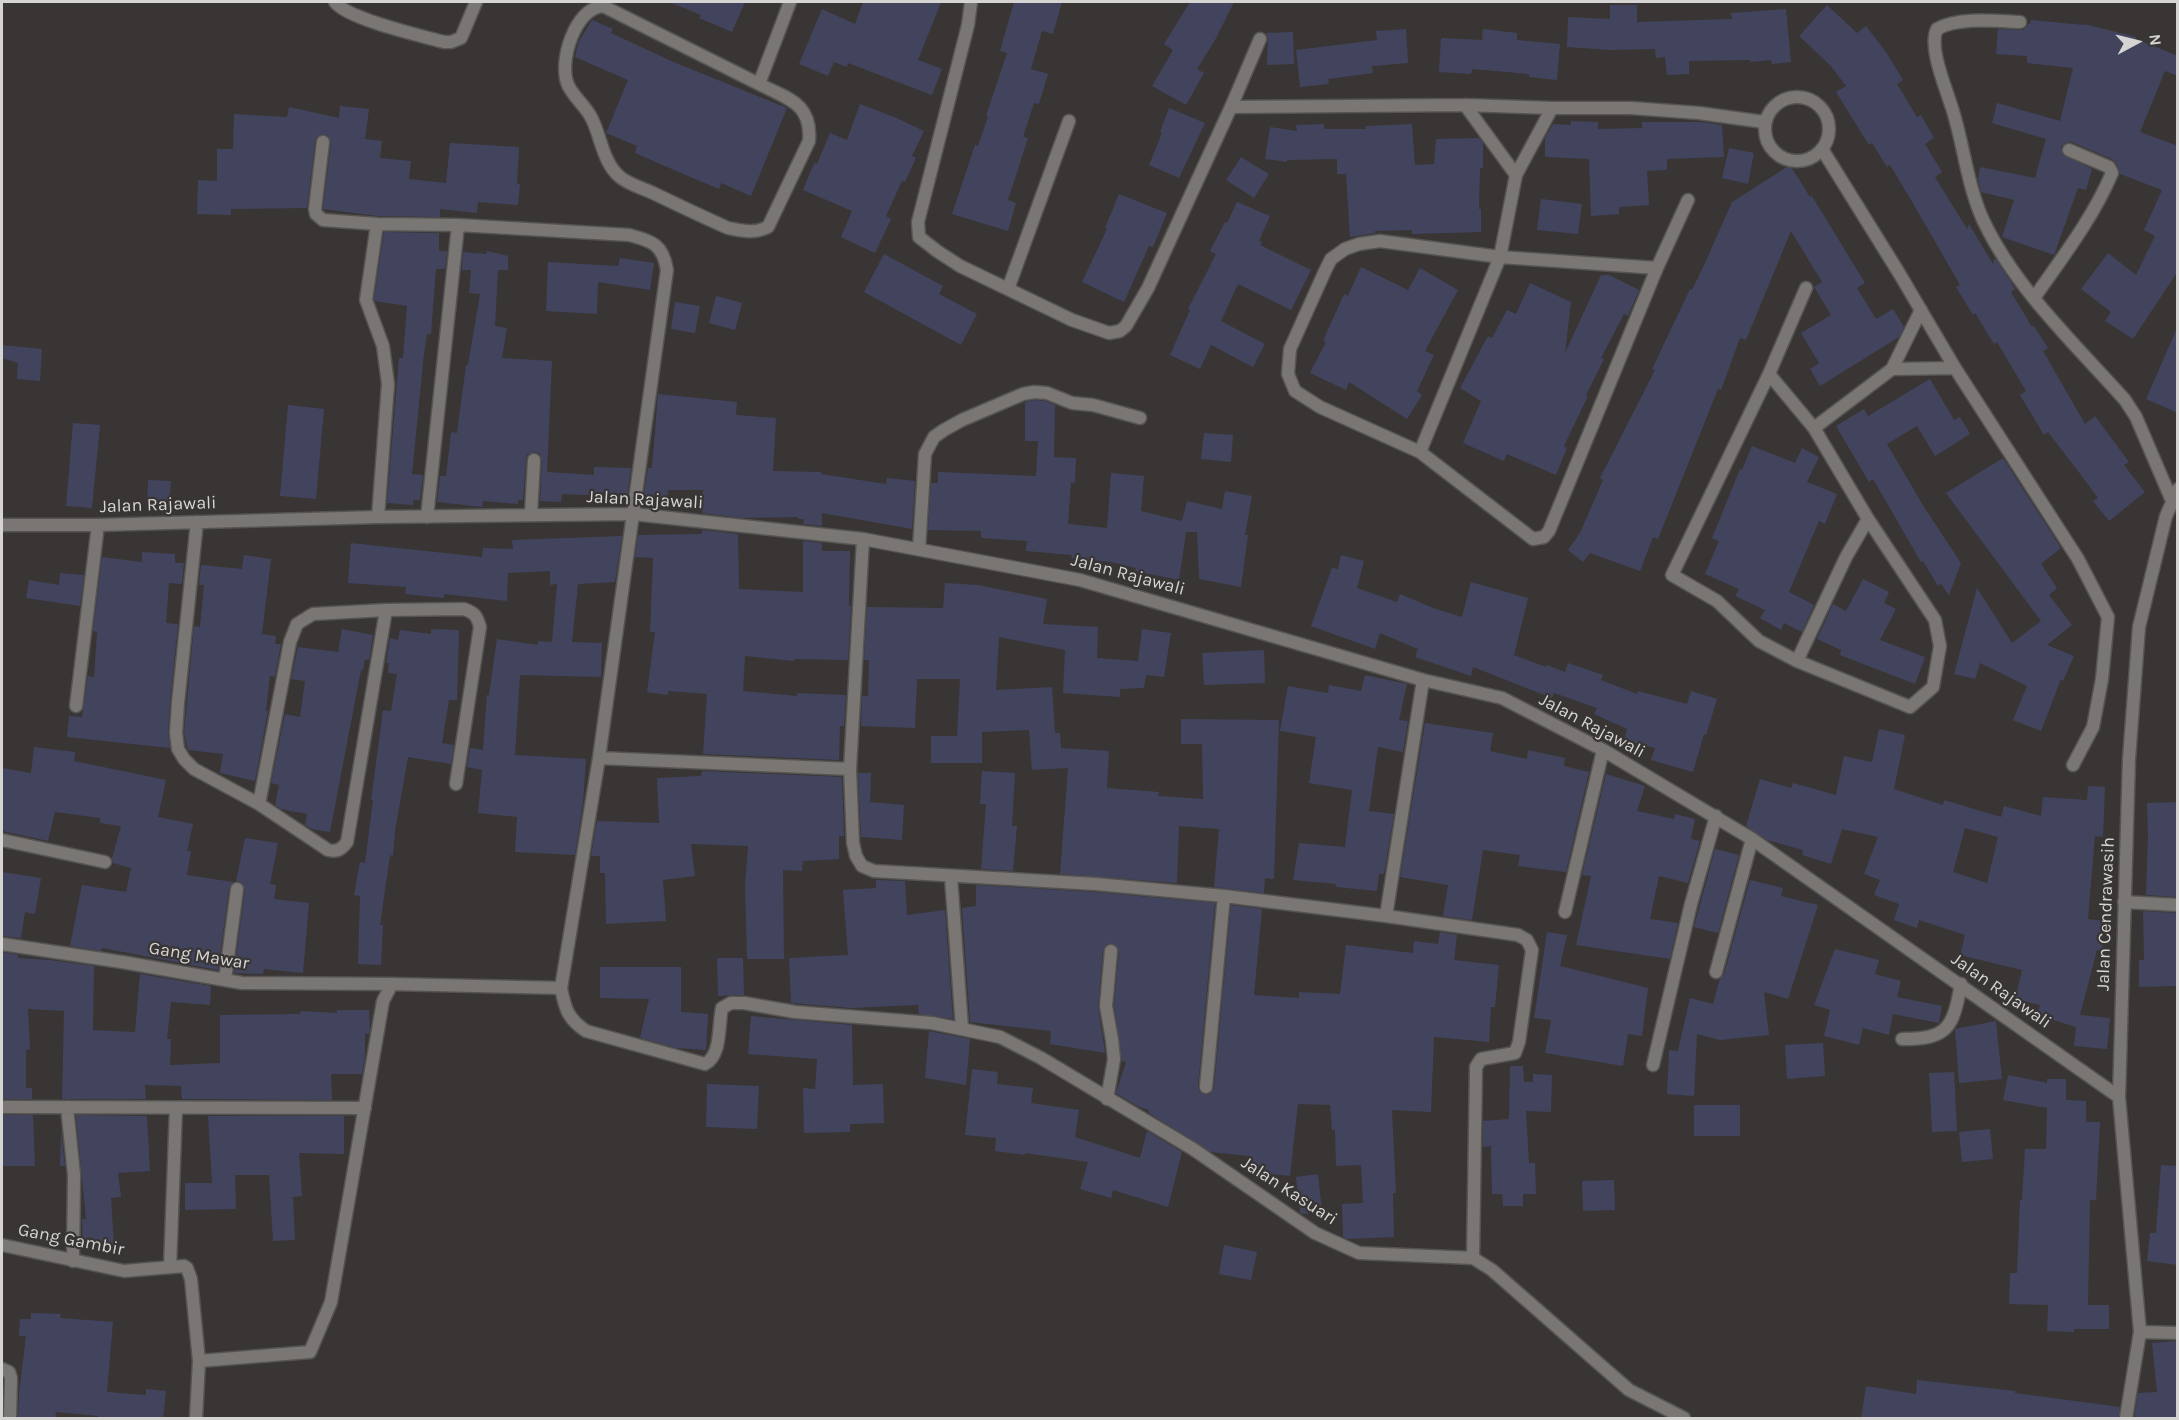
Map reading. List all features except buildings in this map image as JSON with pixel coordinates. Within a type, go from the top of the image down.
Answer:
[{"type":"street","points":[[335,2],[345,10],[381,24],[444,42],[461,38],[476,2]]},
{"type":"street","points":[[759,84],[790,2]]},
{"type":"street","points":[[970,2],[967,32],[918,230],[919,237],[960,266],[1072,320],[1109,333],[1126,326],[1148,288],[1232,107],[1260,39]]},
{"type":"street","points":[[603,6],[759,84],[796,103],[807,114],[810,126],[809,141],[768,227],[757,232],[745,232],[728,228],[621,178],[606,156],[588,110],[573,94],[568,84],[564,70],[566,52],[578,24],[589,11],[603,6]]},
{"type":"street","points":[[2020,22],[1952,23],[1937,29],[1934,42],[1938,63],[1957,124],[1974,195],[1984,221],[2011,269],[2125,400],[2136,417],[2176,498]]},
{"type":"street","points":[[1795,96],[1813,100],[1826,114],[1830,132],[1822,149],[1808,160],[1789,161],[1773,152],[1765,136],[1764,122],[1769,112],[1778,103],[1795,96]]},
{"type":"street","points":[[1232,107],[1465,105],[1631,108],[1699,113],[1764,122]]},
{"type":"street","points":[[1465,105],[1516,175]]},
{"type":"street","points":[[1420,452],[1500,257],[1516,175],[1552,108]]},
{"type":"street","points":[[1008,289],[1069,121]]},
{"type":"street","points":[[323,142],[318,171],[316,214],[323,220],[629,235],[647,239],[665,255],[667,270],[633,514],[598,758],[561,988]]},
{"type":"street","points":[[1822,149],[1955,368],[2078,559],[2108,617],[2102,679],[2093,727],[2073,765]]},
{"type":"street","points":[[2034,298],[2070,247],[2105,189],[2112,173],[2109,167],[2069,150]]},
{"type":"street","points":[[1657,268],[1500,257],[1380,241],[1359,244],[1345,249],[1331,259],[1290,349],[1288,374],[1295,391],[1320,407],[1420,452],[1533,539],[1544,537],[1549,531],[1657,268],[1688,200]]},
{"type":"street","points":[[377,224],[366,300],[383,346],[388,384],[378,517]]},
{"type":"street","points":[[427,517],[458,225]]},
{"type":"street","points":[[1769,374],[1814,428],[1868,519],[1935,620],[1940,646],[1933,687],[1910,707],[1797,661],[1759,641],[1717,601],[1672,575],[1769,374],[1806,288]]},
{"type":"street","points":[[1814,428],[1892,369],[1921,310]]},
{"type":"street","points":[[1892,369],[1955,368]]},
{"type":"street","points":[[920,549],[925,454],[934,437],[944,430],[1023,394],[1034,392],[1047,393],[1072,403],[1093,405],[1140,418]]},
{"type":"street","points":[[531,514],[534,460]]},
{"type":"street","name":"Jalan Cendrawasih","points":[[2126,1419],[2140,1332],[2119,1096],[2129,759],[2139,627],[2166,516],[2176,498]]},
{"type":"street","name":"Jalan Rajawali","points":[[2,525],[633,514],[863,539],[1080,580],[1423,680],[1502,698],[1603,750],[1752,839],[2119,1096]]},
{"type":"street","points":[[1797,661],[1846,557],[1868,519]]},
{"type":"street","points":[[197,522],[178,703],[176,733],[178,749],[194,770],[259,804],[328,850],[342,849],[347,843],[386,610]]},
{"type":"street","points":[[76,706],[98,525]]},
{"type":"street","points":[[863,539],[849,769],[853,843],[856,856],[862,866],[874,872],[1096,884],[1224,896],[1518,935],[1527,940],[1532,950],[1519,1042],[1515,1053],[1481,1059],[1476,1067],[1473,1258],[1492,1270],[1629,1390],[1684,1419]]},
{"type":"street","points":[[259,804],[290,642],[297,624],[313,614],[464,609],[477,616],[480,627],[456,783]]},
{"type":"street","points":[[1386,916],[1423,680]]},
{"type":"street","points":[[1565,912],[1603,750]]},
{"type":"street","points":[[598,758],[849,769]]},
{"type":"street","points":[[1653,1065],[1716,816]]},
{"type":"street","points":[[1716,972],[1752,839]]},
{"type":"street","points":[[2,840],[105,862]]},
{"type":"street","points":[[951,877],[962,1028]]},
{"type":"street","points":[[225,980],[237,889]]},
{"type":"street","points":[[1206,1087],[1224,896]]},
{"type":"street","points":[[2124,902],[2178,905]]},
{"type":"street","name":"Gang Mawar","points":[[2,944],[242,983],[561,988]]},
{"type":"street","points":[[1107,1099],[1114,1059],[1106,1006],[1111,951]]},
{"type":"street","points":[[205,1361],[310,1352],[332,1302],[383,1001],[392,984]]},
{"type":"street","points":[[1902,1039],[1925,1038],[1941,1034],[1957,1003],[1961,984]]},
{"type":"street","name":"Jalan Kasuari","points":[[561,988],[570,1017],[586,1030],[705,1064],[713,1058],[716,1050],[722,1008],[731,1003],[744,1003],[795,1012],[868,1016],[962,1028],[999,1037],[1041,1058],[1193,1149],[1315,1233],[1359,1253],[1473,1258]]},
{"type":"street","points":[[2,1107],[365,1108]]},
{"type":"street","points":[[68,1107],[74,1175],[73,1261]]},
{"type":"street","points":[[176,1107],[170,1267],[184,1266],[189,1272],[205,1361],[196,1419]]},
{"type":"street","name":"Gang Gambir","points":[[2,1245],[124,1270],[170,1267]]},
{"type":"street","points":[[2140,1332],[2178,1333]]},
{"type":"street","points":[[2,1369],[9,1372],[11,1378],[10,1419]]}]
